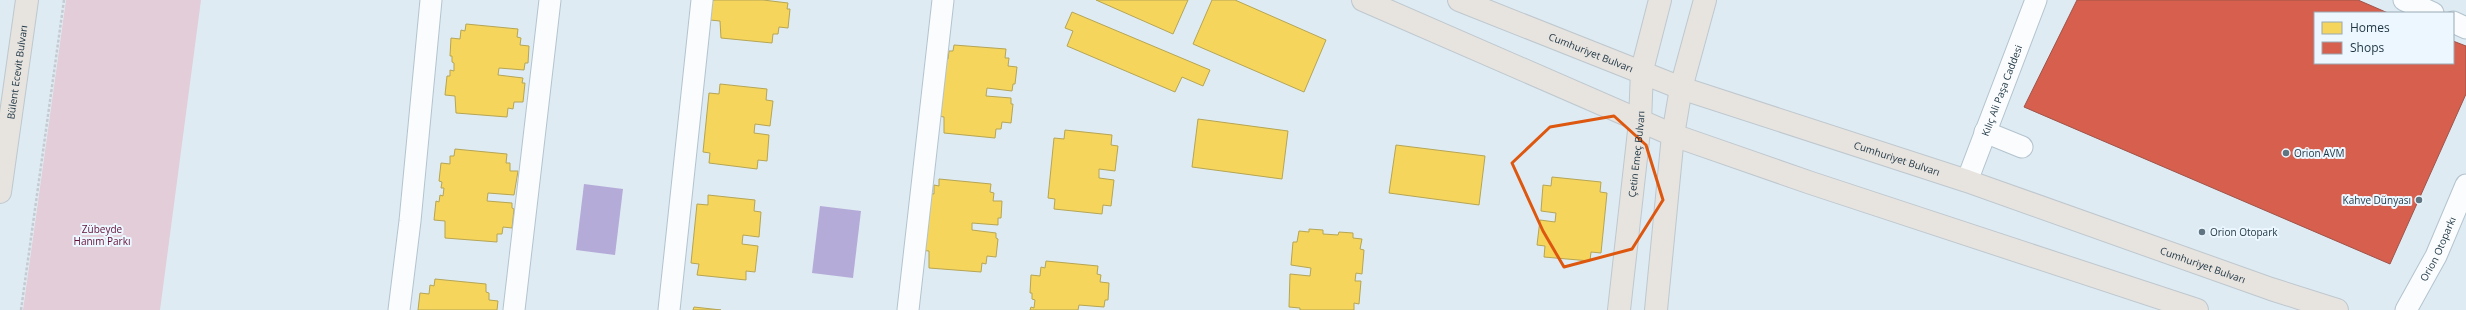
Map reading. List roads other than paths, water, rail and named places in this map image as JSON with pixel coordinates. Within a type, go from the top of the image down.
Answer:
[{"type":"main road","name":"Bülent Ecevit Bulvarı","points":[[0,192],[27,0]]},
{"type":"main road","points":[[1362,0],[1673,136],[1818,186],[2197,310]]},
{"type":"main road","name":"Cumhuriyet Bulvarı","points":[[1459,0],[1642,70],[1681,88],[1967,181],[2271,290],[2337,310]]},
{"type":"main road","name":"Çetin Emeç Bulvarı","points":[[1619,310],[1640,122],[1642,70],[1660,0]]},
{"type":"main road","points":[[1656,310],[1673,136],[1681,88],[1705,0]]},
{"type":"street","points":[[399,310],[410,221],[431,0]]},
{"type":"street","points":[[514,310],[550,0]]},
{"type":"street","points":[[669,310],[702,0]]},
{"type":"street","points":[[908,310],[943,0]]},
{"type":"street","name":"Kılıç Ali Paşa Caddesi","points":[[1967,181],[2036,0]]},
{"type":"street","points":[[2406,0],[2431,12]]},
{"type":"street","points":[[2454,22],[2466,28]]},
{"type":"street","points":[[1985,132],[2022,147]]},
{"type":"street","name":"Orion Otoparkı","points":[[2406,310],[2436,256],[2466,185]]},
{"type":"place","name":"Orion AVM","points":[[2286,153]]},
{"type":"place","name":"Kahve Dünyası","points":[[2419,200]]},
{"type":"place","name":"Orion Otopark","points":[[2202,232]]},
{"type":"park label","name":"Zübeyde Hanım Parkı","points":[[102,234]]}]
